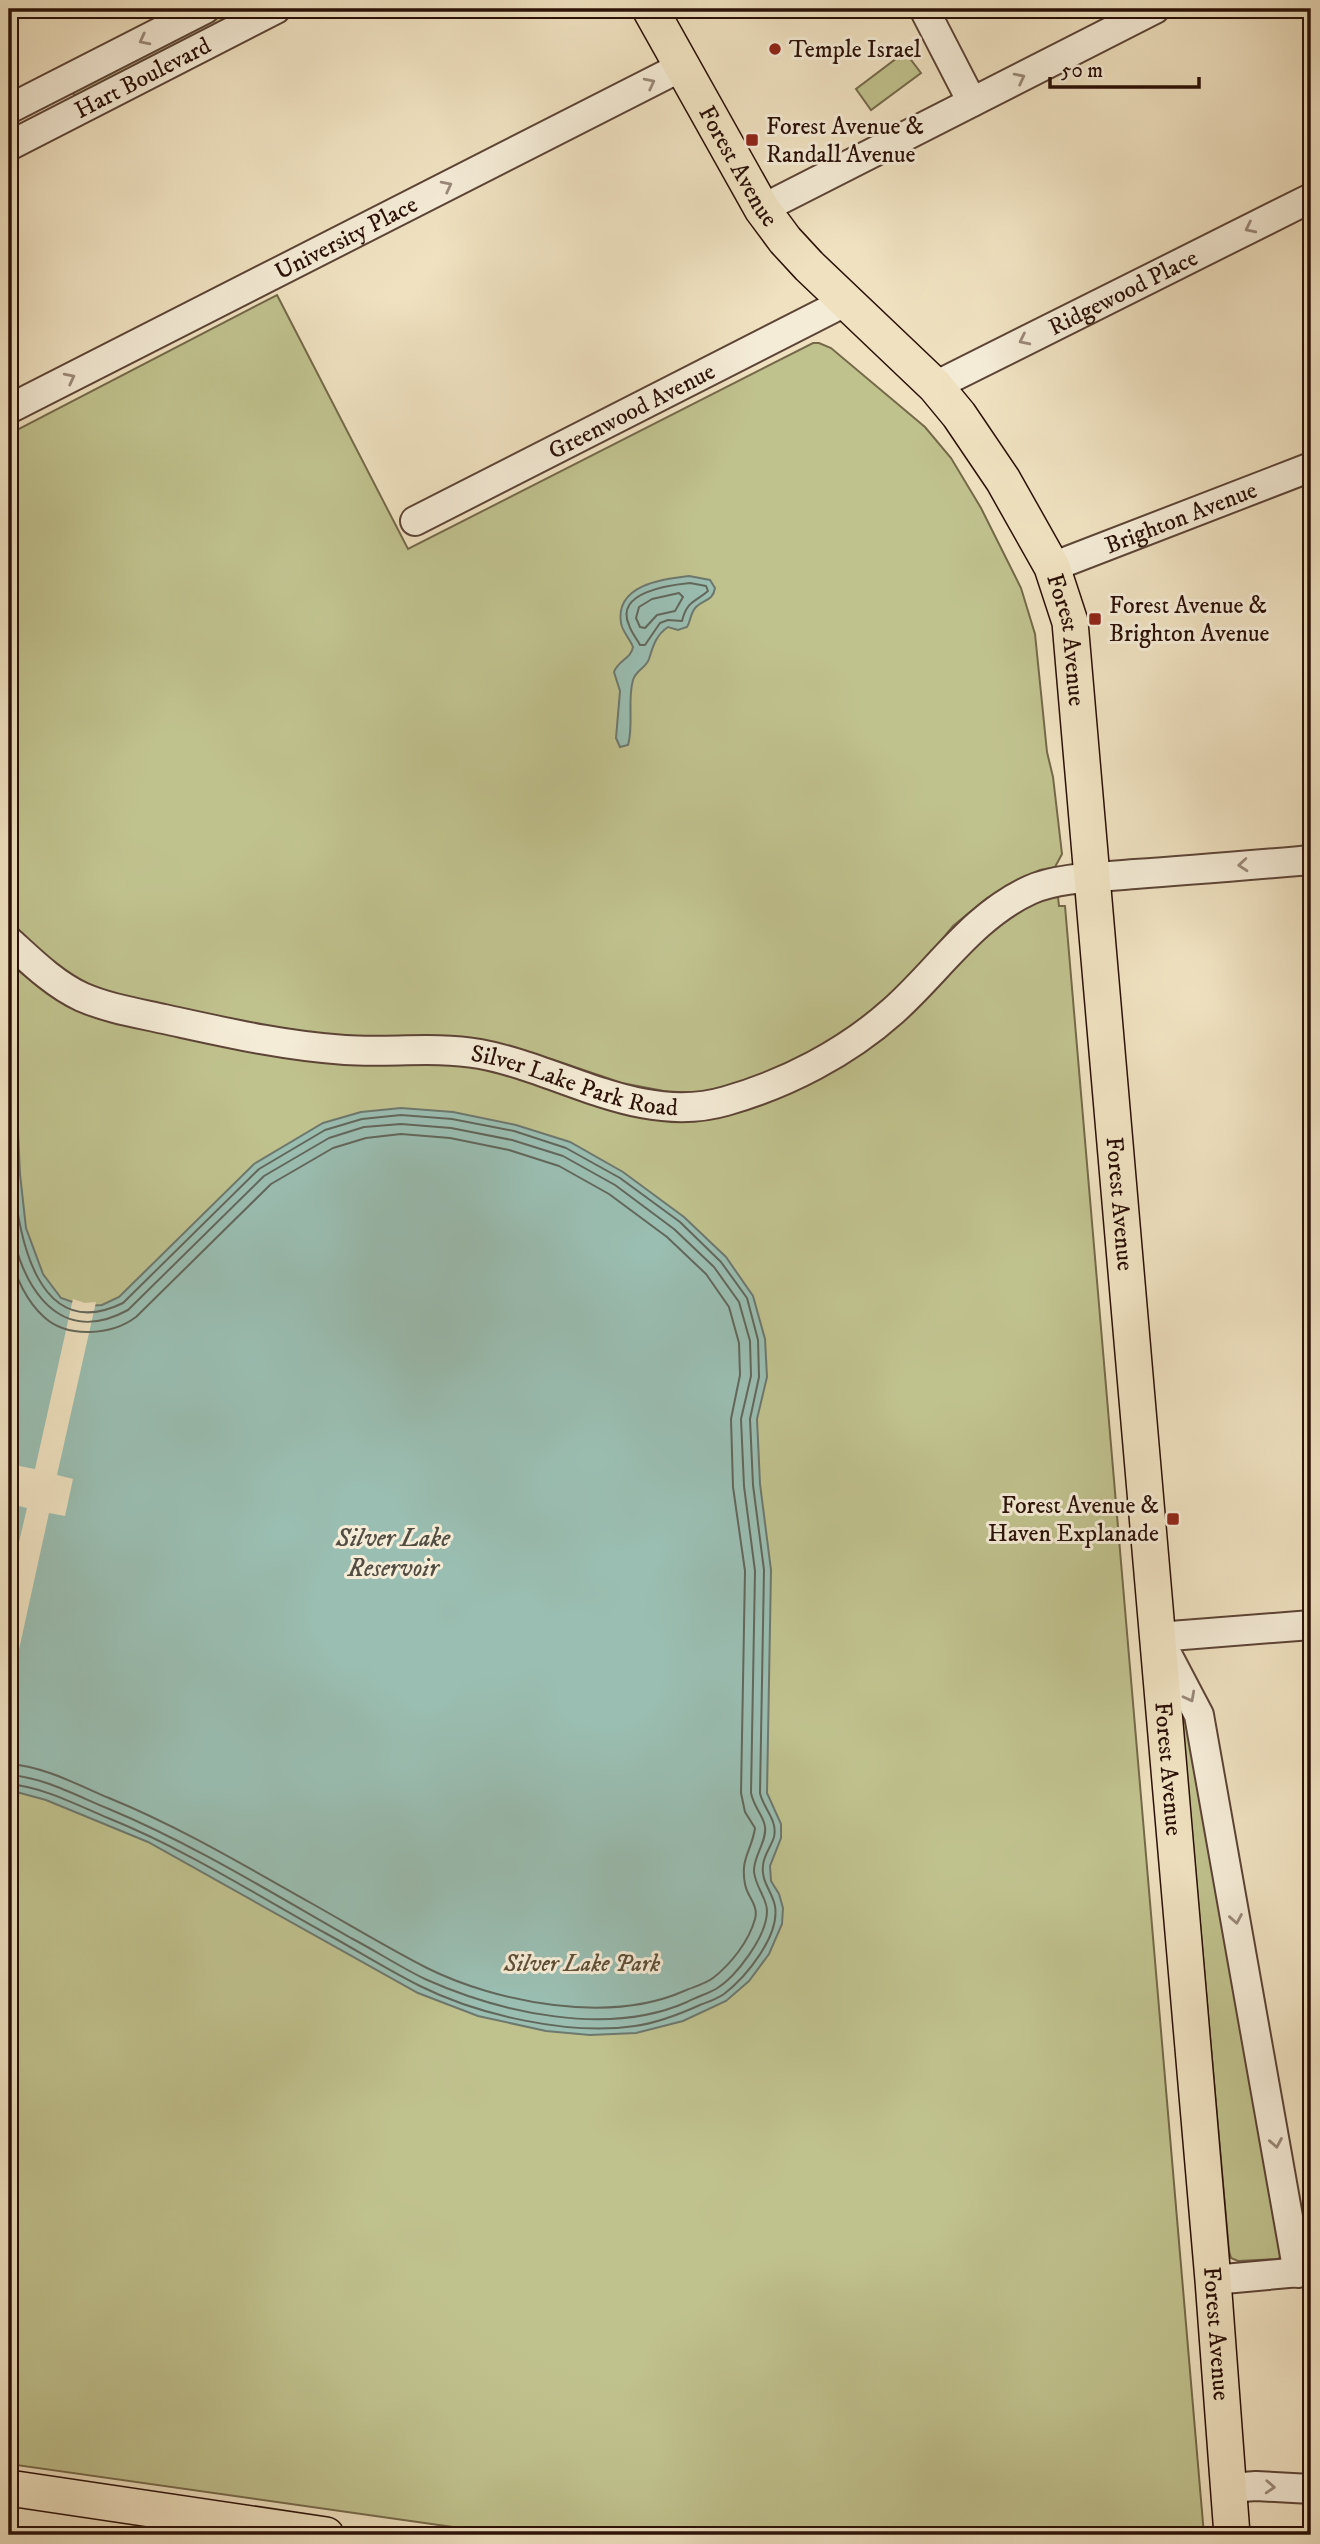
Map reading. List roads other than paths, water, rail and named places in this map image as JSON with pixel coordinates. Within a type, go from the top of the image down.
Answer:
[{"type":"main road","name":"Forest Avenue","points":[[650,9],[762,209],[785,240],[935,386],[959,415],[1003,480],[1052,567],[1070,622],[1213,2280],[1231,2535]]},
{"type":"main road","points":[[9,2488],[326,2535]]},
{"type":"street","name":"Hart Boulevard","points":[[9,109],[205,9]]},
{"type":"street","name":"Hart Boulevard","points":[[9,146],[276,9]]},
{"type":"street","points":[[924,9],[972,102]]},
{"type":"street","points":[[762,209],[1155,9]]},
{"type":"street","name":"University Place","points":[[9,409],[683,66]]},
{"type":"street","name":"Ridgewood Place","points":[[935,386],[1311,198]]},
{"type":"street","name":"Greenwood Avenue","points":[[415,521],[847,301]]},
{"type":"street","name":"Brighton Avenue","points":[[1052,567],[1311,467]]},
{"type":"street","name":"Silver Lake Park Road","points":[[9,941],[48,977],[83,997],[146,1016],[221,1032],[310,1046],[348,1050],[478,1054],[554,1074],[653,1107],[674,1109],[721,1103],[743,1096],[821,1062],[859,1038],[893,1011],[1000,906],[1031,890],[1092,878],[1311,860]]},
{"type":"street","points":[[1213,2280],[1305,2272],[1199,1714],[1158,1637],[1311,1625]]},
{"type":"street","points":[[1229,2488],[1256,2486],[1311,2489]]},
{"type":"water","points":[[689,576],[710,580],[715,588],[714,592],[694,609],[687,627],[678,630],[668,627],[658,637],[648,662],[633,680],[630,737],[628,745],[620,747],[616,738],[620,691],[614,672],[633,647],[621,623],[621,610],[625,600],[643,586]]},
{"type":"water","name":"Silver Lake Reservoir","points":[[9,1075],[17,1111],[26,1228],[43,1274],[61,1298],[84,1306],[102,1305],[119,1297],[254,1164],[323,1123],[361,1112],[401,1108],[453,1112],[516,1125],[570,1142],[623,1172],[684,1217],[726,1257],[753,1296],[765,1339],[767,1377],[757,1419],[760,1484],[771,1570],[767,1793],[781,1824],[781,1838],[770,1866],[771,1881],[783,1908],[782,1924],[769,1954],[749,1981],[726,2001],[683,2021],[636,2033],[590,2035],[546,2031],[478,2016],[418,1993],[148,1842],[46,1800],[9,1790]]},
{"type":"place","name":"Temple Israel","points":[[775,49]]},
{"type":"place","name":"Forest Avenue & Randall Avenue","points":[[752,140]]},
{"type":"place","name":"Forest Avenue & Brighton Avenue","points":[[1095,619]]},
{"type":"place","name":"Forest Avenue & Haven Explanade","points":[[1173,1519]]},
{"type":"park label","name":"Silver Lake Park","points":[[582,1963]]}]
